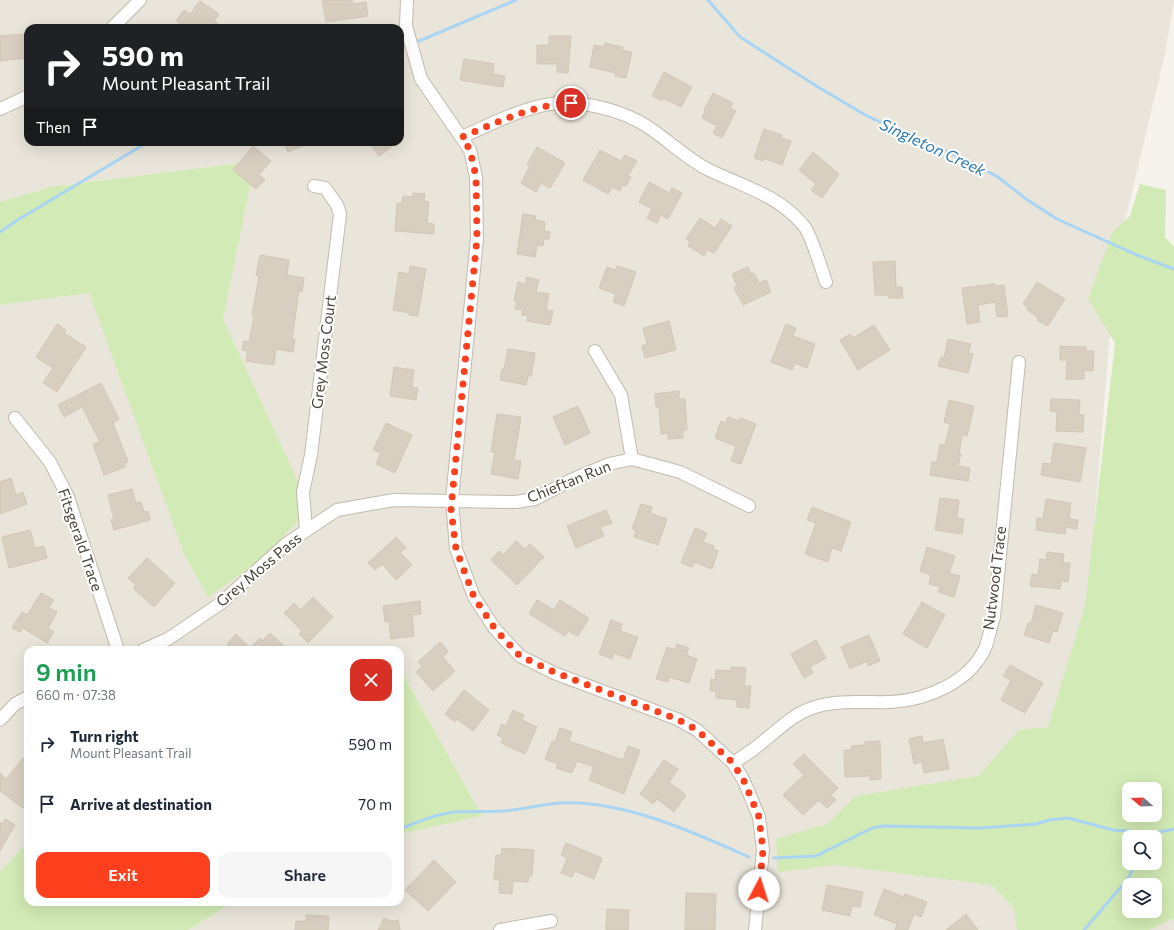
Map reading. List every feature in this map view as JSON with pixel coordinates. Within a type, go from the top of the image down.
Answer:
[{"type":"street","points":[[116,24],[140,0]]},
{"type":"street","points":[[407,0],[406,26],[421,79],[470,150],[476,177],[477,238],[452,500],[456,549],[474,597],[495,629],[520,656],[554,672],[677,719],[697,730],[733,763],[744,781],[759,817],[763,850],[755,930]]},
{"type":"street","points":[[0,109],[24,98]]},
{"type":"street","points":[[462,137],[531,109],[553,104],[571,103],[592,106],[632,118],[707,169],[769,196],[783,205],[806,227],[826,282]]},
{"type":"street","name":"Grey Moss Court","points":[[306,531],[302,492],[311,455],[340,214],[337,205],[325,188],[314,186]]},
{"type":"street","points":[[595,351],[621,395],[632,459]]},
{"type":"street","name":"Nutwood Trace","points":[[733,763],[764,742],[795,716],[813,708],[851,702],[892,702],[920,697],[949,687],[971,668],[985,647],[994,616],[1019,362]]},
{"type":"street","name":"Fitsgerald Trace","points":[[14,418],[50,462],[68,497],[117,646]]},
{"type":"street","name":"Chieftan Run","points":[[452,500],[516,502],[535,499],[609,464],[632,459],[680,472],[749,506]]},
{"type":"street","name":"Grey Moss Pass","points":[[152,646],[168,639],[221,603],[286,544],[337,510],[394,500],[452,500]]},
{"type":"street","points":[[0,720],[16,704],[24,699]]},
{"type":"street","points":[[500,930],[551,921]]},
{"type":"shaded area","points":[[0,0],[1174,0],[1165,54],[1116,259],[1061,930],[189,930],[226,906],[404,906],[404,833],[482,816],[404,676],[404,646],[24,646],[24,846],[0,871],[0,305],[89,293],[184,554],[307,503],[223,319],[255,161],[50,187],[0,202]]},
{"type":"shaded area","points":[[1174,918],[1174,930],[1149,930]]},
{"type":"green space","points":[[255,161],[223,319],[310,508],[261,560],[208,597],[184,554],[89,293],[0,305],[0,202],[50,187]]},
{"type":"green space","points":[[1140,184],[1166,190],[1165,237],[1174,247],[1174,918],[1149,930],[1017,930],[1014,908],[991,885],[835,865],[778,872],[776,839],[827,824],[856,796],[978,776],[1019,730],[1048,727],[1085,606],[1115,343],[1088,299],[1112,233],[1130,216]]},
{"type":"green space","points":[[404,676],[482,816],[404,833]]},
{"type":"green space","points":[[24,846],[24,906],[226,906],[189,930],[0,930],[0,871]]},
{"type":"building","points":[[322,0],[352,0],[353,4],[366,2],[368,16],[326,22]]},
{"type":"building","points":[[200,1],[219,14],[214,21],[218,24],[181,24],[176,21],[184,10],[190,14]]},
{"type":"building","points":[[24,34],[24,58],[0,61],[0,36]]},
{"type":"building","points":[[549,36],[571,36],[568,73],[557,72],[557,64],[537,64],[537,45],[549,45]]},
{"type":"building","points":[[605,43],[623,47],[622,50],[632,52],[626,78],[615,76],[616,73],[590,67],[594,45],[604,47]]},
{"type":"building","points":[[464,59],[494,64],[493,74],[505,76],[503,87],[460,80]]},
{"type":"building","points":[[664,72],[692,87],[681,107],[663,98],[662,101],[652,96]]},
{"type":"building","points":[[713,93],[733,103],[730,108],[736,111],[722,138],[713,133],[717,126],[702,118],[705,111],[704,110]]},
{"type":"building","points":[[764,129],[782,135],[781,138],[791,141],[782,165],[763,158],[763,161],[754,158]]},
{"type":"building","points":[[253,146],[271,161],[259,175],[265,180],[256,189],[233,170]]},
{"type":"building","points":[[286,146],[302,146],[288,152]]},
{"type":"building","points":[[371,146],[393,146],[379,156]]},
{"type":"building","points":[[537,147],[565,163],[550,188],[541,183],[536,192],[521,183],[530,166],[527,164]]},
{"type":"building","points":[[600,150],[621,161],[625,155],[637,161],[628,176],[631,177],[626,186],[623,185],[620,191],[612,187],[608,194],[583,180]]},
{"type":"building","points":[[813,152],[839,174],[822,198],[811,190],[816,184],[799,170]]},
{"type":"building","points":[[649,182],[669,193],[672,188],[682,193],[668,219],[661,215],[657,223],[647,218],[652,209],[639,202]]},
{"type":"building","points":[[413,193],[425,194],[424,201],[429,202],[427,223],[434,224],[434,234],[395,231],[397,203],[402,203],[403,196],[413,197]]},
{"type":"building","points":[[523,214],[536,216],[535,220],[545,222],[544,231],[550,232],[549,239],[544,239],[543,246],[537,245],[535,257],[517,254]]},
{"type":"building","points":[[700,218],[715,228],[721,219],[732,226],[714,253],[708,250],[704,256],[688,246],[690,242],[686,239]]},
{"type":"building","points":[[260,255],[289,260],[287,275],[304,278],[302,292],[299,291],[292,339],[295,340],[293,352],[276,349],[274,365],[246,361],[248,351],[242,350],[244,341],[249,342],[251,332],[254,315],[252,315],[259,276],[256,275]]},
{"type":"building","points":[[895,261],[896,287],[902,287],[903,298],[889,298],[888,295],[875,295],[873,262]]},
{"type":"building","points":[[410,266],[426,269],[418,316],[393,310],[399,272],[409,274]]},
{"type":"building","points":[[617,266],[636,272],[624,306],[613,302],[616,294],[599,288],[607,267],[615,270]]},
{"type":"building","points":[[748,267],[751,274],[754,273],[759,283],[766,280],[771,292],[743,305],[734,288],[737,286],[732,274]]},
{"type":"building","points":[[526,277],[539,280],[536,292],[549,294],[546,310],[553,311],[550,325],[527,321],[528,316],[522,315],[523,310],[515,309],[517,302],[514,301],[518,282],[526,284]]},
{"type":"building","points":[[1037,282],[1065,299],[1048,326],[1037,320],[1038,317],[1027,310],[1028,308],[1023,304]]},
{"type":"building","points":[[995,284],[995,286],[1004,285],[1008,316],[997,317],[995,302],[978,305],[980,322],[967,324],[962,288]]},
{"type":"building","points":[[669,321],[676,350],[645,358],[642,346],[647,344],[643,328]]},
{"type":"building","points":[[57,324],[66,330],[64,333],[86,347],[57,392],[43,383],[53,368],[36,357]]},
{"type":"building","points":[[786,324],[796,328],[793,336],[815,344],[807,368],[795,363],[792,370],[771,362]]},
{"type":"building","points":[[874,325],[890,350],[858,370],[840,340],[850,334],[853,338]]},
{"type":"building","points":[[948,339],[971,344],[968,353],[973,354],[968,373],[938,366],[941,357],[944,358]]},
{"type":"building","points":[[1060,346],[1086,347],[1086,351],[1094,351],[1093,371],[1084,370],[1084,379],[1066,379],[1067,360],[1060,360]]},
{"type":"building","points":[[508,349],[535,353],[531,376],[528,376],[526,385],[500,380]]},
{"type":"building","points":[[394,367],[414,370],[412,388],[418,388],[416,400],[390,396]]},
{"type":"building","points":[[101,383],[119,419],[113,423],[128,462],[124,464],[125,467],[104,475],[93,444],[100,442],[82,407],[64,417],[58,405]]},
{"type":"building","points":[[679,391],[679,399],[685,399],[687,430],[683,430],[683,438],[668,439],[668,433],[661,434],[659,407],[656,407],[655,394]]},
{"type":"building","points":[[1051,399],[1080,400],[1079,415],[1084,415],[1083,432],[1056,431],[1057,412],[1050,411]]},
{"type":"building","points":[[949,400],[974,406],[967,436],[962,435],[959,453],[961,453],[958,466],[970,468],[968,481],[930,475],[932,462],[937,462],[940,444],[945,445],[950,424],[944,422]]},
{"type":"building","points":[[578,406],[590,433],[565,445],[553,417]]},
{"type":"building","points":[[497,414],[521,417],[514,460],[521,461],[518,479],[491,474],[495,452],[491,452]]},
{"type":"building","points":[[728,417],[739,421],[740,418],[756,424],[741,464],[731,461],[736,446],[715,438],[721,421],[726,423]]},
{"type":"building","points":[[386,423],[412,435],[395,473],[376,464],[381,453],[373,450]]},
{"type":"building","points":[[1054,443],[1086,448],[1080,482],[1041,475],[1043,463],[1051,464]]},
{"type":"building","points":[[11,478],[16,495],[23,492],[27,504],[0,514],[0,482]]},
{"type":"building","points":[[132,489],[136,503],[141,502],[144,512],[148,511],[150,520],[114,530],[111,520],[114,519],[108,495]]},
{"type":"building","points":[[940,498],[959,500],[957,518],[964,519],[962,534],[935,530]]},
{"type":"building","points":[[1046,499],[1071,503],[1069,519],[1078,520],[1077,529],[1066,527],[1065,534],[1036,530],[1037,518],[1043,519]]},
{"type":"building","points":[[641,504],[652,507],[650,513],[667,519],[658,545],[634,537],[636,530],[632,529]]},
{"type":"building","points":[[812,507],[851,522],[841,551],[832,548],[828,562],[805,554],[816,523],[807,520]]},
{"type":"building","points":[[606,510],[612,523],[600,527],[604,536],[576,548],[567,526]]},
{"type":"building","points":[[695,528],[707,533],[703,542],[714,546],[713,549],[718,551],[712,569],[694,562],[692,567],[681,563]]},
{"type":"building","points":[[30,530],[35,548],[44,546],[47,558],[9,568],[2,537]]},
{"type":"building","points":[[396,537],[406,548],[400,552],[412,565],[396,580],[382,564],[375,570],[368,563]]},
{"type":"building","points":[[516,541],[525,549],[530,544],[544,557],[517,585],[491,560],[499,551],[503,555]]},
{"type":"building","points":[[927,547],[955,556],[949,573],[960,576],[954,597],[938,592],[940,587],[929,584],[931,575],[920,571]]},
{"type":"building","points":[[1047,552],[1064,554],[1063,563],[1070,563],[1068,582],[1061,581],[1060,589],[1030,586],[1032,574],[1038,575],[1040,559],[1046,560]]},
{"type":"building","points":[[147,558],[175,583],[154,607],[133,588],[136,585],[128,578]]},
{"type":"building","points":[[41,593],[54,600],[49,608],[57,612],[48,628],[54,632],[47,643],[23,628],[20,632],[12,628],[22,612],[27,615]]},
{"type":"building","points":[[313,597],[333,617],[308,643],[299,634],[302,631],[284,613],[294,603],[301,610]]},
{"type":"building","points":[[537,600],[554,610],[560,600],[589,618],[578,636],[568,631],[565,636],[529,614]]},
{"type":"building","points":[[420,601],[421,614],[412,615],[414,636],[391,639],[389,621],[385,622],[383,606]]},
{"type":"building","points":[[922,602],[945,615],[927,648],[903,634]]},
{"type":"building","points":[[1036,605],[1063,613],[1057,632],[1053,631],[1049,643],[1024,635],[1028,623],[1031,623]]},
{"type":"building","points":[[611,620],[622,624],[620,631],[638,637],[630,659],[614,653],[612,659],[599,654]]},
{"type":"building","points":[[270,633],[284,646],[252,646],[260,638],[262,641]]},
{"type":"building","points":[[236,634],[248,646],[229,646],[227,644]]},
{"type":"building","points":[[869,635],[880,661],[868,666],[867,661],[850,669],[841,647]]},
{"type":"building","points":[[816,640],[826,658],[810,667],[813,673],[804,678],[791,654]]},
{"type":"building","points":[[440,642],[448,651],[443,657],[455,671],[433,691],[416,672],[422,666],[418,662]]},
{"type":"building","points":[[677,644],[689,648],[686,655],[697,659],[689,683],[669,677],[668,682],[656,679],[667,647],[675,650]]},
{"type":"building","points":[[1010,665],[1043,683],[1025,713],[1001,700],[1011,680],[1003,676]]},
{"type":"building","points":[[731,667],[746,668],[744,686],[751,686],[749,708],[737,707],[737,700],[716,698],[716,691],[710,691],[711,679],[715,680],[716,670],[731,671]]},
{"type":"building","points":[[464,690],[489,710],[473,731],[457,719],[455,722],[445,714]]},
{"type":"building","points":[[513,710],[524,715],[522,720],[537,727],[525,754],[501,743],[503,738],[497,735],[502,724],[506,726]]},
{"type":"building","points":[[560,728],[572,732],[569,741],[623,760],[628,746],[640,750],[624,794],[589,780],[594,767],[577,761],[572,773],[556,768],[558,764],[545,759],[552,741],[555,742]]},
{"type":"building","points":[[922,736],[923,743],[943,739],[949,769],[924,773],[922,762],[914,764],[909,739]]},
{"type":"building","points":[[880,741],[881,779],[870,780],[870,776],[845,777],[844,750],[851,750],[851,746],[865,745],[865,742]]},
{"type":"building","points":[[804,754],[838,788],[831,795],[836,800],[827,808],[819,800],[803,815],[783,795],[804,775],[793,764]]},
{"type":"building","points":[[23,758],[23,808],[0,791],[0,773],[6,779]]},
{"type":"building","points":[[664,760],[678,769],[669,782],[686,795],[674,812],[657,799],[653,804],[640,794]]},
{"type":"building","points":[[5,819],[15,825],[0,851],[0,822],[3,824]]},
{"type":"building","points":[[566,843],[602,858],[594,879],[575,871],[572,877],[561,873],[567,858],[561,855]]},
{"type":"building","points":[[502,848],[534,850],[532,876],[529,876],[528,882],[513,881],[512,894],[499,893],[500,880],[494,880],[496,855],[501,855]]},
{"type":"building","points":[[434,860],[456,882],[428,911],[405,890]]},
{"type":"building","points":[[827,885],[863,892],[860,907],[852,906],[850,916],[822,910]]},
{"type":"building","points":[[884,889],[904,897],[905,894],[927,902],[921,917],[914,914],[908,930],[895,930],[897,924],[874,915]]},
{"type":"building","points":[[686,893],[716,894],[715,930],[685,930]]},
{"type":"building","points":[[607,909],[629,910],[628,930],[606,930]]},
{"type":"building","points":[[966,914],[978,930],[946,930]]},
{"type":"building","points":[[306,915],[329,916],[328,930],[295,930],[296,921],[306,921]]},
{"type":"building","points":[[384,918],[392,921],[398,920],[400,930],[378,930]]},
{"type":"waterway","points":[[419,41],[516,0]]},
{"type":"waterway","name":"Singleton Creek","points":[[708,0],[740,37],[818,87],[867,116],[970,162],[998,177],[1026,199],[1057,219],[1137,255],[1174,269]]},
{"type":"waterway","points":[[0,232],[141,146]]},
{"type":"waterway","points":[[404,827],[434,816],[455,812],[504,811],[561,803],[585,803],[633,812],[681,828],[749,857]]},
{"type":"waterway","points":[[774,858],[816,856],[872,828],[883,826],[980,828],[1036,824],[1049,820],[1068,818],[1113,830],[1130,831],[1145,835],[1174,829]]},
{"type":"waterway","points":[[1084,930],[1127,880],[1132,870]]},
{"type":"route","points":[[571,103],[553,104],[531,109],[462,137],[470,150],[476,177],[477,238],[451,509],[456,549],[474,597],[495,629],[520,656],[554,672],[677,719],[697,730],[733,763],[744,781],[759,817],[763,850],[759,890]]}]
